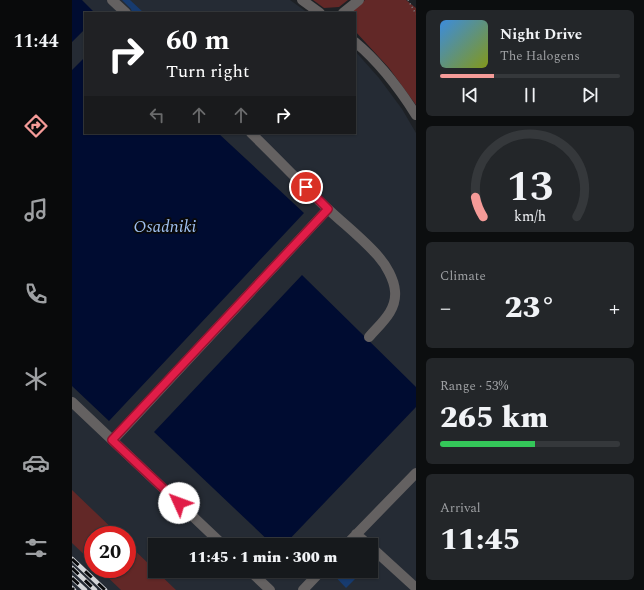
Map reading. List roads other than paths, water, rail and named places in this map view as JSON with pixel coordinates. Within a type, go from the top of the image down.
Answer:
[{"type":"street","points":[[112,0],[125,12]]},
{"type":"street","points":[[302,0],[319,12]]},
{"type":"street","points":[[345,12],[359,0]]},
{"type":"street","points":[[356,43],[381,68],[404,96],[416,115]]},
{"type":"street","points":[[252,134],[378,257],[386,267],[392,280],[395,292],[394,303],[390,314],[369,337]]},
{"type":"street","points":[[112,440],[328,209]]},
{"type":"street","points":[[72,402],[216,538]]},
{"type":"street","points":[[352,538],[416,474]]},
{"type":"street","points":[[356,534],[360,538]]},
{"type":"street","points":[[378,553],[416,588]]},
{"type":"street","points":[[257,578],[270,590]]},
{"type":"street","points":[[303,590],[314,578]]},
{"type":"water","points":[[72,0],[82,0],[94,12],[84,12],[84,30],[72,42]]},
{"type":"water","name":"Osadniki","points":[[84,58],[84,134],[219,134],[304,213],[109,421],[72,386],[72,70]]},
{"type":"water","points":[[302,275],[416,387],[416,407],[291,538],[266,538],[154,432]]},
{"type":"railway","points":[[72,559],[105,590]]},
{"type":"railway","points":[[72,568],[95,590]]},
{"type":"railway","points":[[72,578],[85,590]]}]
